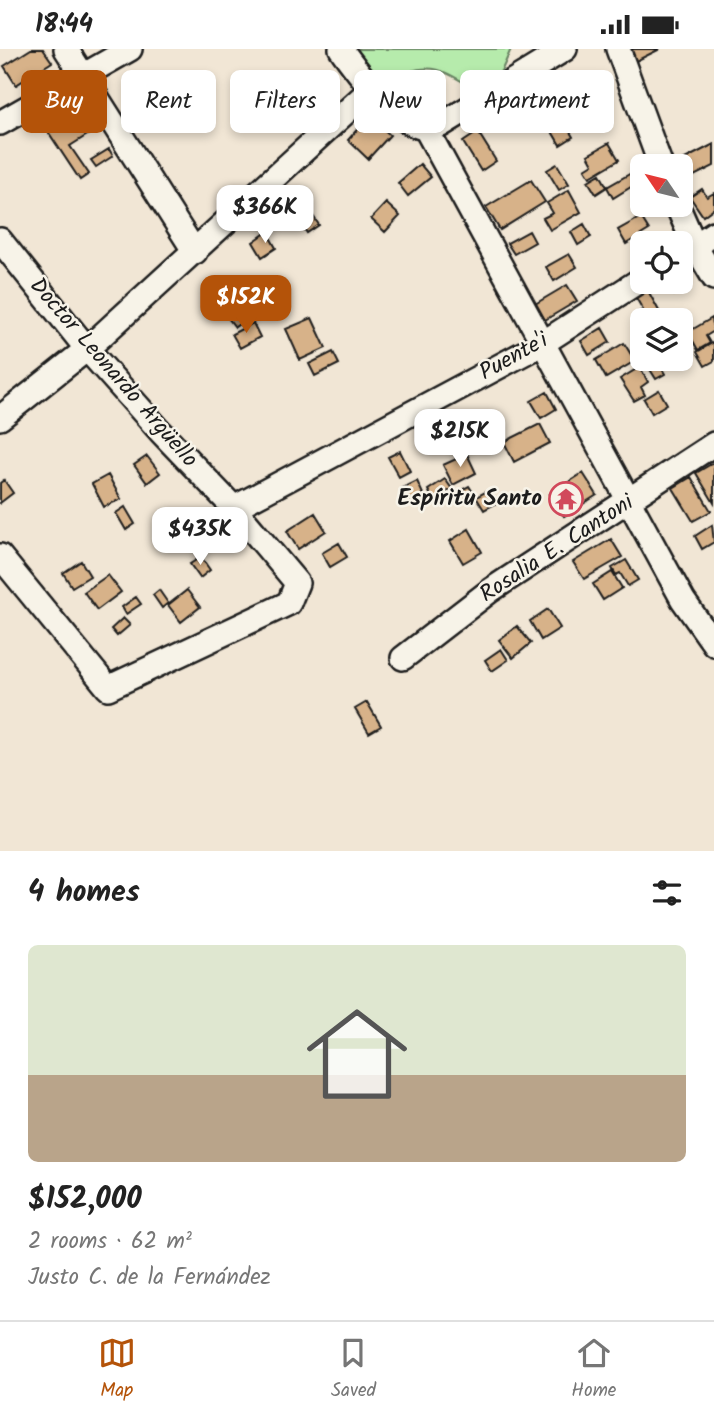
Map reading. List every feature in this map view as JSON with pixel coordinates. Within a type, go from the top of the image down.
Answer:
[{"type":"street","points":[[66,49],[81,70]]},
{"type":"street","points":[[93,70],[130,49]]},
{"type":"street","points":[[341,49],[357,70]]},
{"type":"street","points":[[446,122],[565,49]]},
{"type":"street","points":[[618,49],[657,154]]},
{"type":"street","points":[[0,418],[87,349],[354,105]]},
{"type":"street","points":[[0,123],[21,111]]},
{"type":"street","points":[[107,112],[195,252]]},
{"type":"street","points":[[428,133],[683,600],[714,644]]},
{"type":"street","points":[[683,217],[714,278]]},
{"type":"street","name":"Doctor Leonardo Argüello","points":[[0,240],[87,349],[234,508],[297,583],[289,603],[107,688],[0,556]]},
{"type":"street","name":"Puente'i","points":[[234,508],[543,343],[630,287]]},
{"type":"street","name":"Rosalia E. Cantoni","points":[[403,658],[491,590],[714,444]]},
{"type":"green space","points":[[339,49],[511,49],[501,70],[460,70],[460,80],[446,70],[363,70]]},
{"type":"building","points":[[31,49],[43,49],[52,62],[39,70],[21,70],[21,82],[16,85],[4,66]]},
{"type":"building","points":[[627,49],[660,49],[634,62]]},
{"type":"building","points":[[49,133],[88,133],[70,146],[89,174],[80,180]]},
{"type":"building","points":[[354,133],[390,135],[368,159],[348,140]]},
{"type":"building","points":[[479,133],[496,161],[481,171],[463,142]]},
{"type":"building","points":[[553,133],[571,133],[573,137],[560,145]]},
{"type":"building","points":[[609,143],[619,160],[590,177],[585,169],[593,164],[588,155]]},
{"type":"building","points":[[714,144],[714,166],[693,176],[693,155]]},
{"type":"building","points":[[109,149],[113,156],[96,167],[91,160]]},
{"type":"building","points":[[420,164],[431,177],[408,196],[398,183]]},
{"type":"building","points":[[557,164],[569,184],[559,190],[547,170]]},
{"type":"building","points":[[600,174],[607,187],[596,194],[588,181]]},
{"type":"building","points":[[630,174],[630,188],[613,198],[607,187]]},
{"type":"building","points":[[531,180],[545,202],[500,230],[486,207]]},
{"type":"building","points":[[702,189],[707,197],[714,193],[714,208],[703,216],[693,201],[693,195]]},
{"type":"building","points":[[569,190],[581,212],[550,230],[543,218],[553,213],[547,203]]},
{"type":"building","points":[[298,192],[307,206],[295,215],[285,201]]},
{"type":"building","points":[[386,203],[400,216],[385,232],[371,219]]},
{"type":"building","points":[[309,210],[319,225],[307,233],[297,218]]},
{"type":"building","points":[[641,217],[649,230],[630,231],[630,242],[626,244],[618,230]]},
{"type":"building","points":[[584,224],[591,237],[578,245],[571,232]]},
{"type":"building","points":[[529,231],[535,242],[514,254],[507,243]]},
{"type":"building","points":[[267,232],[276,248],[262,257],[253,242]]},
{"type":"building","points":[[569,254],[577,267],[554,281],[546,267]]},
{"type":"building","points":[[567,285],[577,301],[545,320],[535,304]]},
{"type":"building","points":[[634,294],[650,294],[657,308],[642,308]]},
{"type":"building","points":[[241,303],[250,316],[235,327],[225,314]]},
{"type":"building","points":[[312,318],[326,348],[300,360],[286,329]]},
{"type":"building","points":[[712,318],[714,331],[706,336],[710,343],[698,350],[693,341],[693,329]]},
{"type":"building","points":[[253,323],[260,337],[240,348],[232,334]]},
{"type":"building","points":[[602,328],[610,342],[589,355],[581,341]]},
{"type":"building","points":[[714,342],[714,361],[705,366],[697,352]]},
{"type":"building","points":[[624,343],[630,353],[630,364],[606,378],[596,360]]},
{"type":"building","points":[[333,352],[339,364],[315,376],[309,364]]},
{"type":"building","points":[[633,371],[642,371],[648,382],[641,387],[645,395],[634,401],[620,379]]},
{"type":"building","points":[[651,371],[663,371],[665,374],[656,379]]},
{"type":"building","points":[[659,390],[667,404],[652,413],[644,399]]},
{"type":"building","points":[[547,392],[556,409],[541,418],[531,401]]},
{"type":"building","points":[[540,424],[550,443],[514,462],[504,442]]},
{"type":"building","points":[[400,451],[410,471],[399,477],[388,457]]},
{"type":"building","points":[[467,454],[476,473],[453,485],[443,465]]},
{"type":"building","points":[[147,456],[160,473],[147,483],[134,465]]},
{"type":"building","points":[[714,464],[714,503],[696,473]]},
{"type":"building","points":[[583,473],[597,495],[564,516],[550,494]]},
{"type":"building","points":[[108,475],[121,499],[104,507],[92,484]]},
{"type":"building","points":[[691,477],[711,511],[693,521],[673,488]]},
{"type":"building","points":[[445,479],[452,489],[443,494],[446,498],[436,504],[428,490]]},
{"type":"building","points":[[4,480],[13,493],[0,503],[0,483]]},
{"type":"building","points":[[417,481],[423,494],[409,501],[403,488]]},
{"type":"building","points":[[469,486],[474,494],[461,501],[456,493]]},
{"type":"building","points":[[487,491],[495,504],[484,510],[476,497]]},
{"type":"building","points":[[125,507],[135,524],[126,530],[116,513]]},
{"type":"building","points":[[315,513],[326,531],[298,549],[287,531]]},
{"type":"building","points":[[180,523],[186,532],[175,538],[169,530]]},
{"type":"building","points":[[712,525],[714,542],[702,549],[695,536]]},
{"type":"building","points":[[469,529],[482,552],[463,563],[450,541]]},
{"type":"building","points":[[611,539],[622,557],[584,579],[573,562]]},
{"type":"building","points":[[339,543],[347,557],[330,567],[322,553]]},
{"type":"building","points":[[201,557],[210,570],[200,578],[190,564]]},
{"type":"building","points":[[626,560],[638,580],[628,586],[620,573],[616,575],[612,568]]},
{"type":"building","points":[[81,561],[90,576],[72,587],[63,573]]},
{"type":"building","points":[[612,572],[622,588],[603,600],[593,584]]},
{"type":"building","points":[[108,575],[121,592],[97,610],[84,592]]},
{"type":"building","points":[[159,590],[168,603],[162,608],[153,595]]},
{"type":"building","points":[[187,590],[200,607],[181,622],[168,605]]},
{"type":"building","points":[[136,597],[141,604],[126,614],[122,607]]},
{"type":"building","points":[[548,609],[560,628],[541,640],[530,621]]},
{"type":"building","points":[[123,618],[130,625],[117,636],[111,629]]},
{"type":"building","points":[[517,626],[531,643],[513,658],[499,640]]},
{"type":"building","points":[[501,649],[508,660],[492,671],[485,660]]},
{"type":"building","points":[[367,702],[381,726],[369,733],[355,709]]},
{"type":"place","name":"Espíritu Santo","points":[[566,499]]}]
